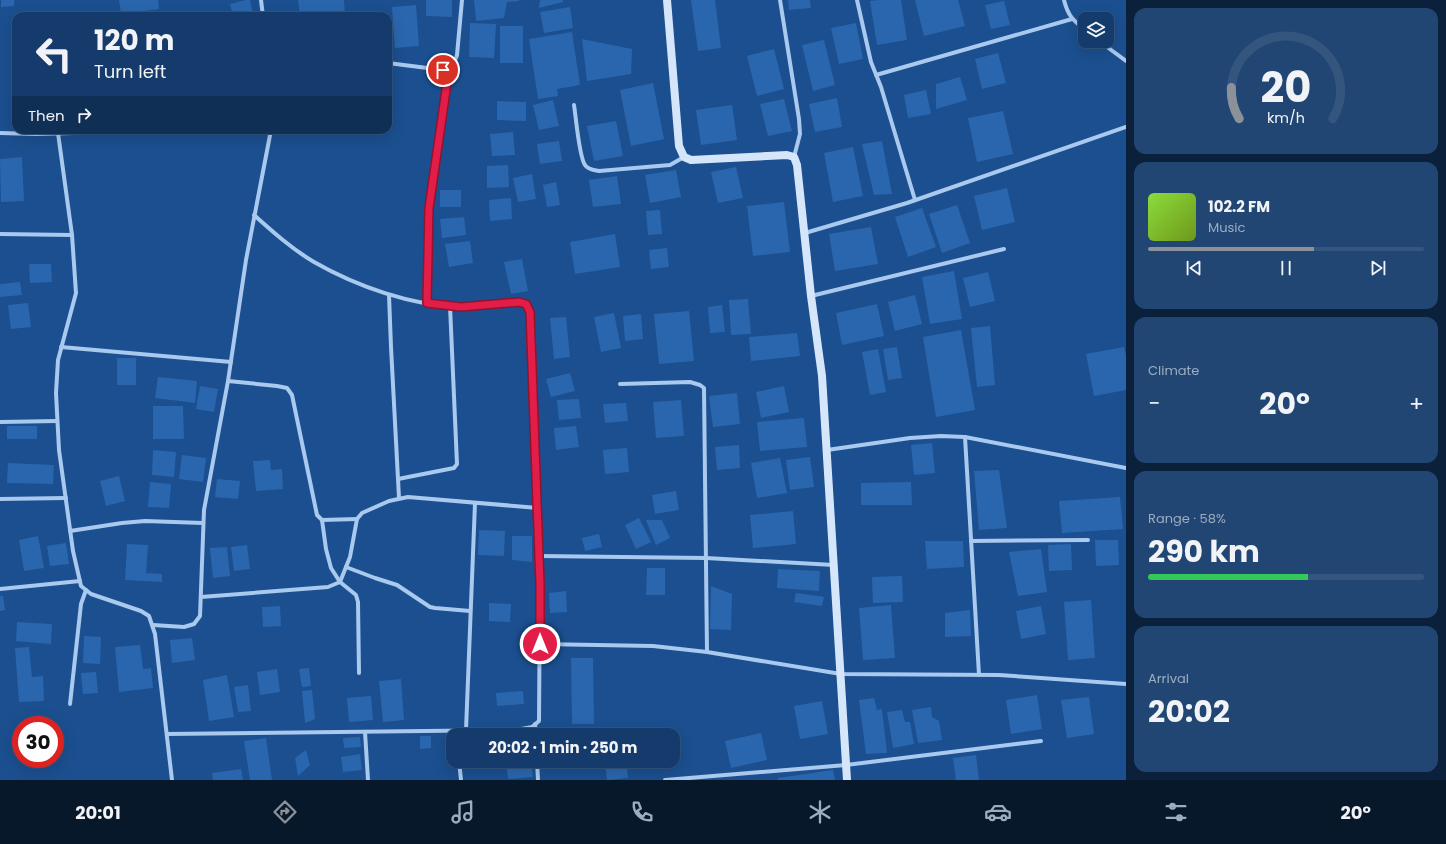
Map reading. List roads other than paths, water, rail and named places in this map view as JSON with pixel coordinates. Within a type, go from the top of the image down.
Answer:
[{"type":"street","points":[[261,0],[262,12]]},
{"type":"street","points":[[392,64],[443,70],[449,69],[454,64],[457,56],[462,0]]},
{"type":"street","points":[[667,0],[678,146],[684,157],[691,160],[787,155],[794,157]]},
{"type":"street","points":[[780,0],[799,119],[800,134],[794,157],[797,165],[811,296],[822,376],[847,780]]},
{"type":"street","points":[[857,0],[871,62],[881,87],[915,200]]},
{"type":"street","points":[[1064,0],[1066,9],[1072,20],[1078,25]]},
{"type":"street","points":[[876,75],[1072,20]]},
{"type":"street","points":[[1108,48],[1126,61]]},
{"type":"street","points":[[427,303],[429,208],[449,69]]},
{"type":"street","points":[[574,105],[582,156],[585,166],[592,170],[599,171],[670,165],[678,162],[684,157]]},
{"type":"street","points":[[805,233],[915,200],[1126,127]]},
{"type":"street","points":[[0,133],[12,133]]},
{"type":"street","points":[[58,134],[72,235],[76,293],[58,360],[56,393],[59,450],[70,531],[81,586],[91,594],[141,611],[149,616],[155,634],[172,780]]},
{"type":"street","points":[[152,625],[184,627],[194,624],[200,616],[204,510],[228,381],[246,260],[270,134]]},
{"type":"street","points":[[254,215],[289,245],[314,262],[343,276],[389,294],[427,303],[461,307],[519,302],[526,304],[530,312],[538,508],[540,644],[540,715],[539,721],[532,727],[527,728]]},
{"type":"street","points":[[0,234],[72,235]]},
{"type":"street","points":[[811,296],[1004,249]]},
{"type":"street","points":[[389,294],[399,498]]},
{"type":"street","points":[[398,479],[454,468],[457,464],[450,306]]},
{"type":"street","points":[[61,347],[231,362]]},
{"type":"street","points":[[228,381],[287,388],[292,395],[317,515],[322,520],[326,549],[331,568],[340,582],[356,595],[358,602],[359,673]]},
{"type":"street","points":[[620,384],[690,382],[704,388],[707,652]]},
{"type":"street","points":[[0,422],[57,421]]},
{"type":"street","points":[[827,450],[910,438],[941,436],[965,437],[1126,468]]},
{"type":"street","points":[[965,437],[979,675]]},
{"type":"street","points":[[201,597],[328,587],[340,582],[350,557],[357,519],[362,513],[399,498],[408,497],[538,508]]},
{"type":"street","points":[[0,499],[66,498]]},
{"type":"street","points":[[466,728],[475,503]]},
{"type":"street","points":[[322,520],[357,519]]},
{"type":"street","points":[[70,531],[145,521],[203,523]]},
{"type":"street","points":[[971,541],[1088,540]]},
{"type":"street","points":[[539,556],[706,558],[834,565]]},
{"type":"street","points":[[346,566],[374,578],[397,585],[430,607],[470,611]]},
{"type":"street","points":[[0,589],[80,581]]},
{"type":"street","points":[[70,704],[81,604],[86,590]]},
{"type":"street","points":[[540,644],[653,646],[707,652],[841,674],[979,675],[1058,678],[1126,684]]},
{"type":"street","points":[[535,724],[535,728]]},
{"type":"street","points":[[167,734],[365,732],[446,733]]},
{"type":"street","points":[[365,732],[368,780]]},
{"type":"street","points":[[665,780],[846,764],[1041,741]]},
{"type":"street","points":[[460,768],[461,780]]},
{"type":"street","points":[[537,768],[538,780]]}]
